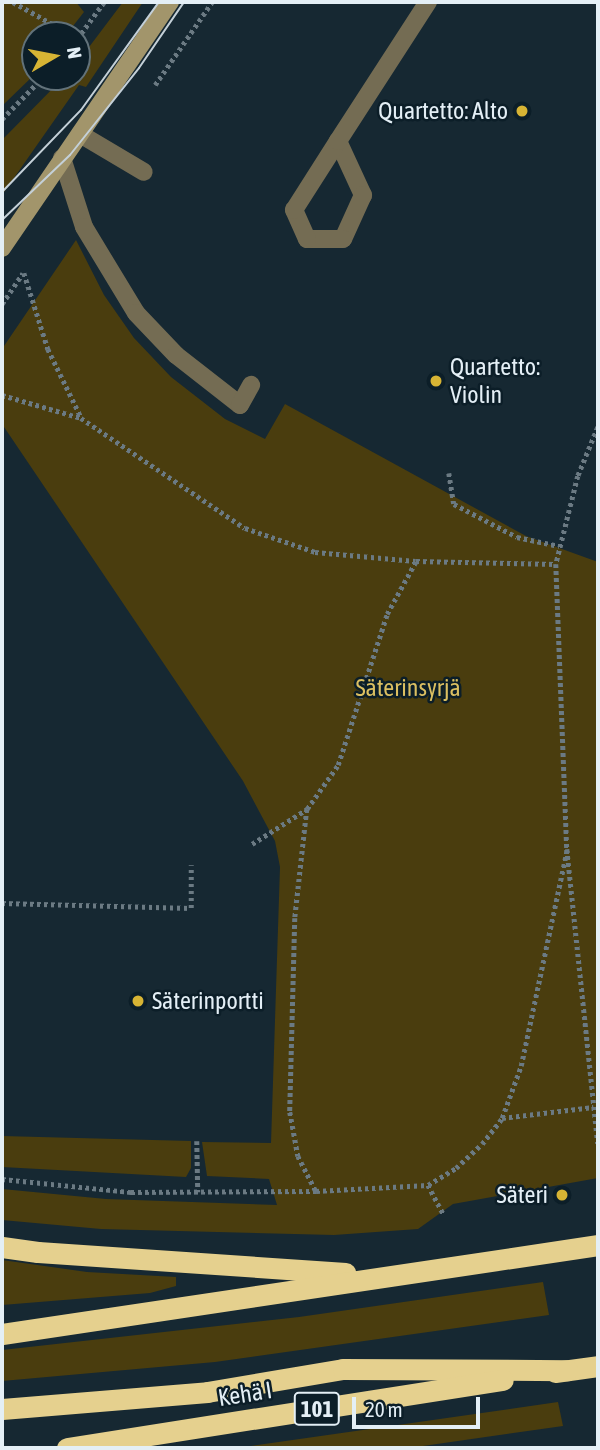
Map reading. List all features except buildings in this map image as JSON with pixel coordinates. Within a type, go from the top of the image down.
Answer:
[{"type":"highway","points":[[2,1334],[598,1245]]},
{"type":"highway","points":[[2,1247],[38,1252],[382,1276]]},
{"type":"highway","name":"Kehä I","points":[[67,1448],[598,1366]]},
{"type":"highway","points":[[2,1409],[206,1392],[343,1369],[567,1370]]},
{"type":"street","points":[[2,248],[170,2]]},
{"type":"lane","points":[[338,141],[363,195],[343,239],[307,239],[294,210],[307,176],[338,141],[428,2]]},
{"type":"lane","points":[[80,134],[144,172]]},
{"type":"lane","points":[[62,158],[85,227],[101,260],[136,313],[176,355],[240,405],[251,385]]},
{"type":"path","points":[[13,2],[47,21]]},
{"type":"path","points":[[90,21],[104,2]]},
{"type":"path","points":[[2,119],[29,91]]},
{"type":"path","points":[[23,272],[48,349],[81,418]]},
{"type":"path","points":[[2,395],[81,418],[245,528],[315,552],[416,561],[556,564]]},
{"type":"path","points":[[598,427],[578,476],[556,564],[566,849],[598,1143]]},
{"type":"path","points":[[449,473],[454,504],[517,537],[559,545]]},
{"type":"path","points":[[252,844],[307,809],[338,765],[387,614],[416,561]]},
{"type":"path","points":[[307,809],[296,918],[290,1112],[298,1156],[316,1191]]},
{"type":"path","points":[[2,1179],[131,1192],[316,1191],[428,1185],[456,1168],[482,1144],[502,1118],[521,1066],[566,849]]},
{"type":"path","points":[[2,903],[191,908],[191,865]]},
{"type":"path","points":[[502,1118],[593,1107]]},
{"type":"path","points":[[197,1141],[198,1192]]},
{"type":"path","points":[[428,1185],[443,1216]]},
{"type":"green space","points":[[2,2],[76,2],[84,12],[77,21],[21,21],[21,88],[2,106]]},
{"type":"green space","points":[[123,2],[143,2],[91,80],[91,44]]},
{"type":"green space","points":[[50,91],[75,91],[2,195],[2,140]]},
{"type":"green space","name":"Säterinsyrjä","points":[[76,240],[104,295],[134,338],[171,377],[225,419],[265,439],[285,404],[526,536],[598,562],[598,1178],[453,1204],[418,1229],[334,1235],[101,1229],[2,1220],[2,1189],[106,1199],[277,1205],[269,1179],[207,1176],[202,1142],[271,1143],[280,867],[275,841],[243,781],[2,424],[2,349]]},
{"type":"green space","points":[[2,1136],[191,1141],[191,1168],[186,1177],[2,1167]]},
{"type":"green space","points":[[2,1260],[87,1272],[176,1277],[176,1286],[150,1293],[2,1305]]},
{"type":"green space","points":[[543,1282],[549,1315],[215,1362],[2,1381],[2,1350],[299,1317]]},
{"type":"green space","points":[[558,1402],[563,1426],[409,1448],[237,1448]]},
{"type":"tram line","points":[[2,192],[81,110],[159,2]]},
{"type":"tram line","points":[[2,220],[70,155],[139,68],[184,2]]},
{"type":"place","name":"Quartetto: Alto","points":[[522,111]]},
{"type":"place","name":"Quartetto: Violin","points":[[436,381]]},
{"type":"place","name":"Säterinportti","points":[[138,1001]]},
{"type":"place","name":"Säteri","points":[[562,1195]]}]
